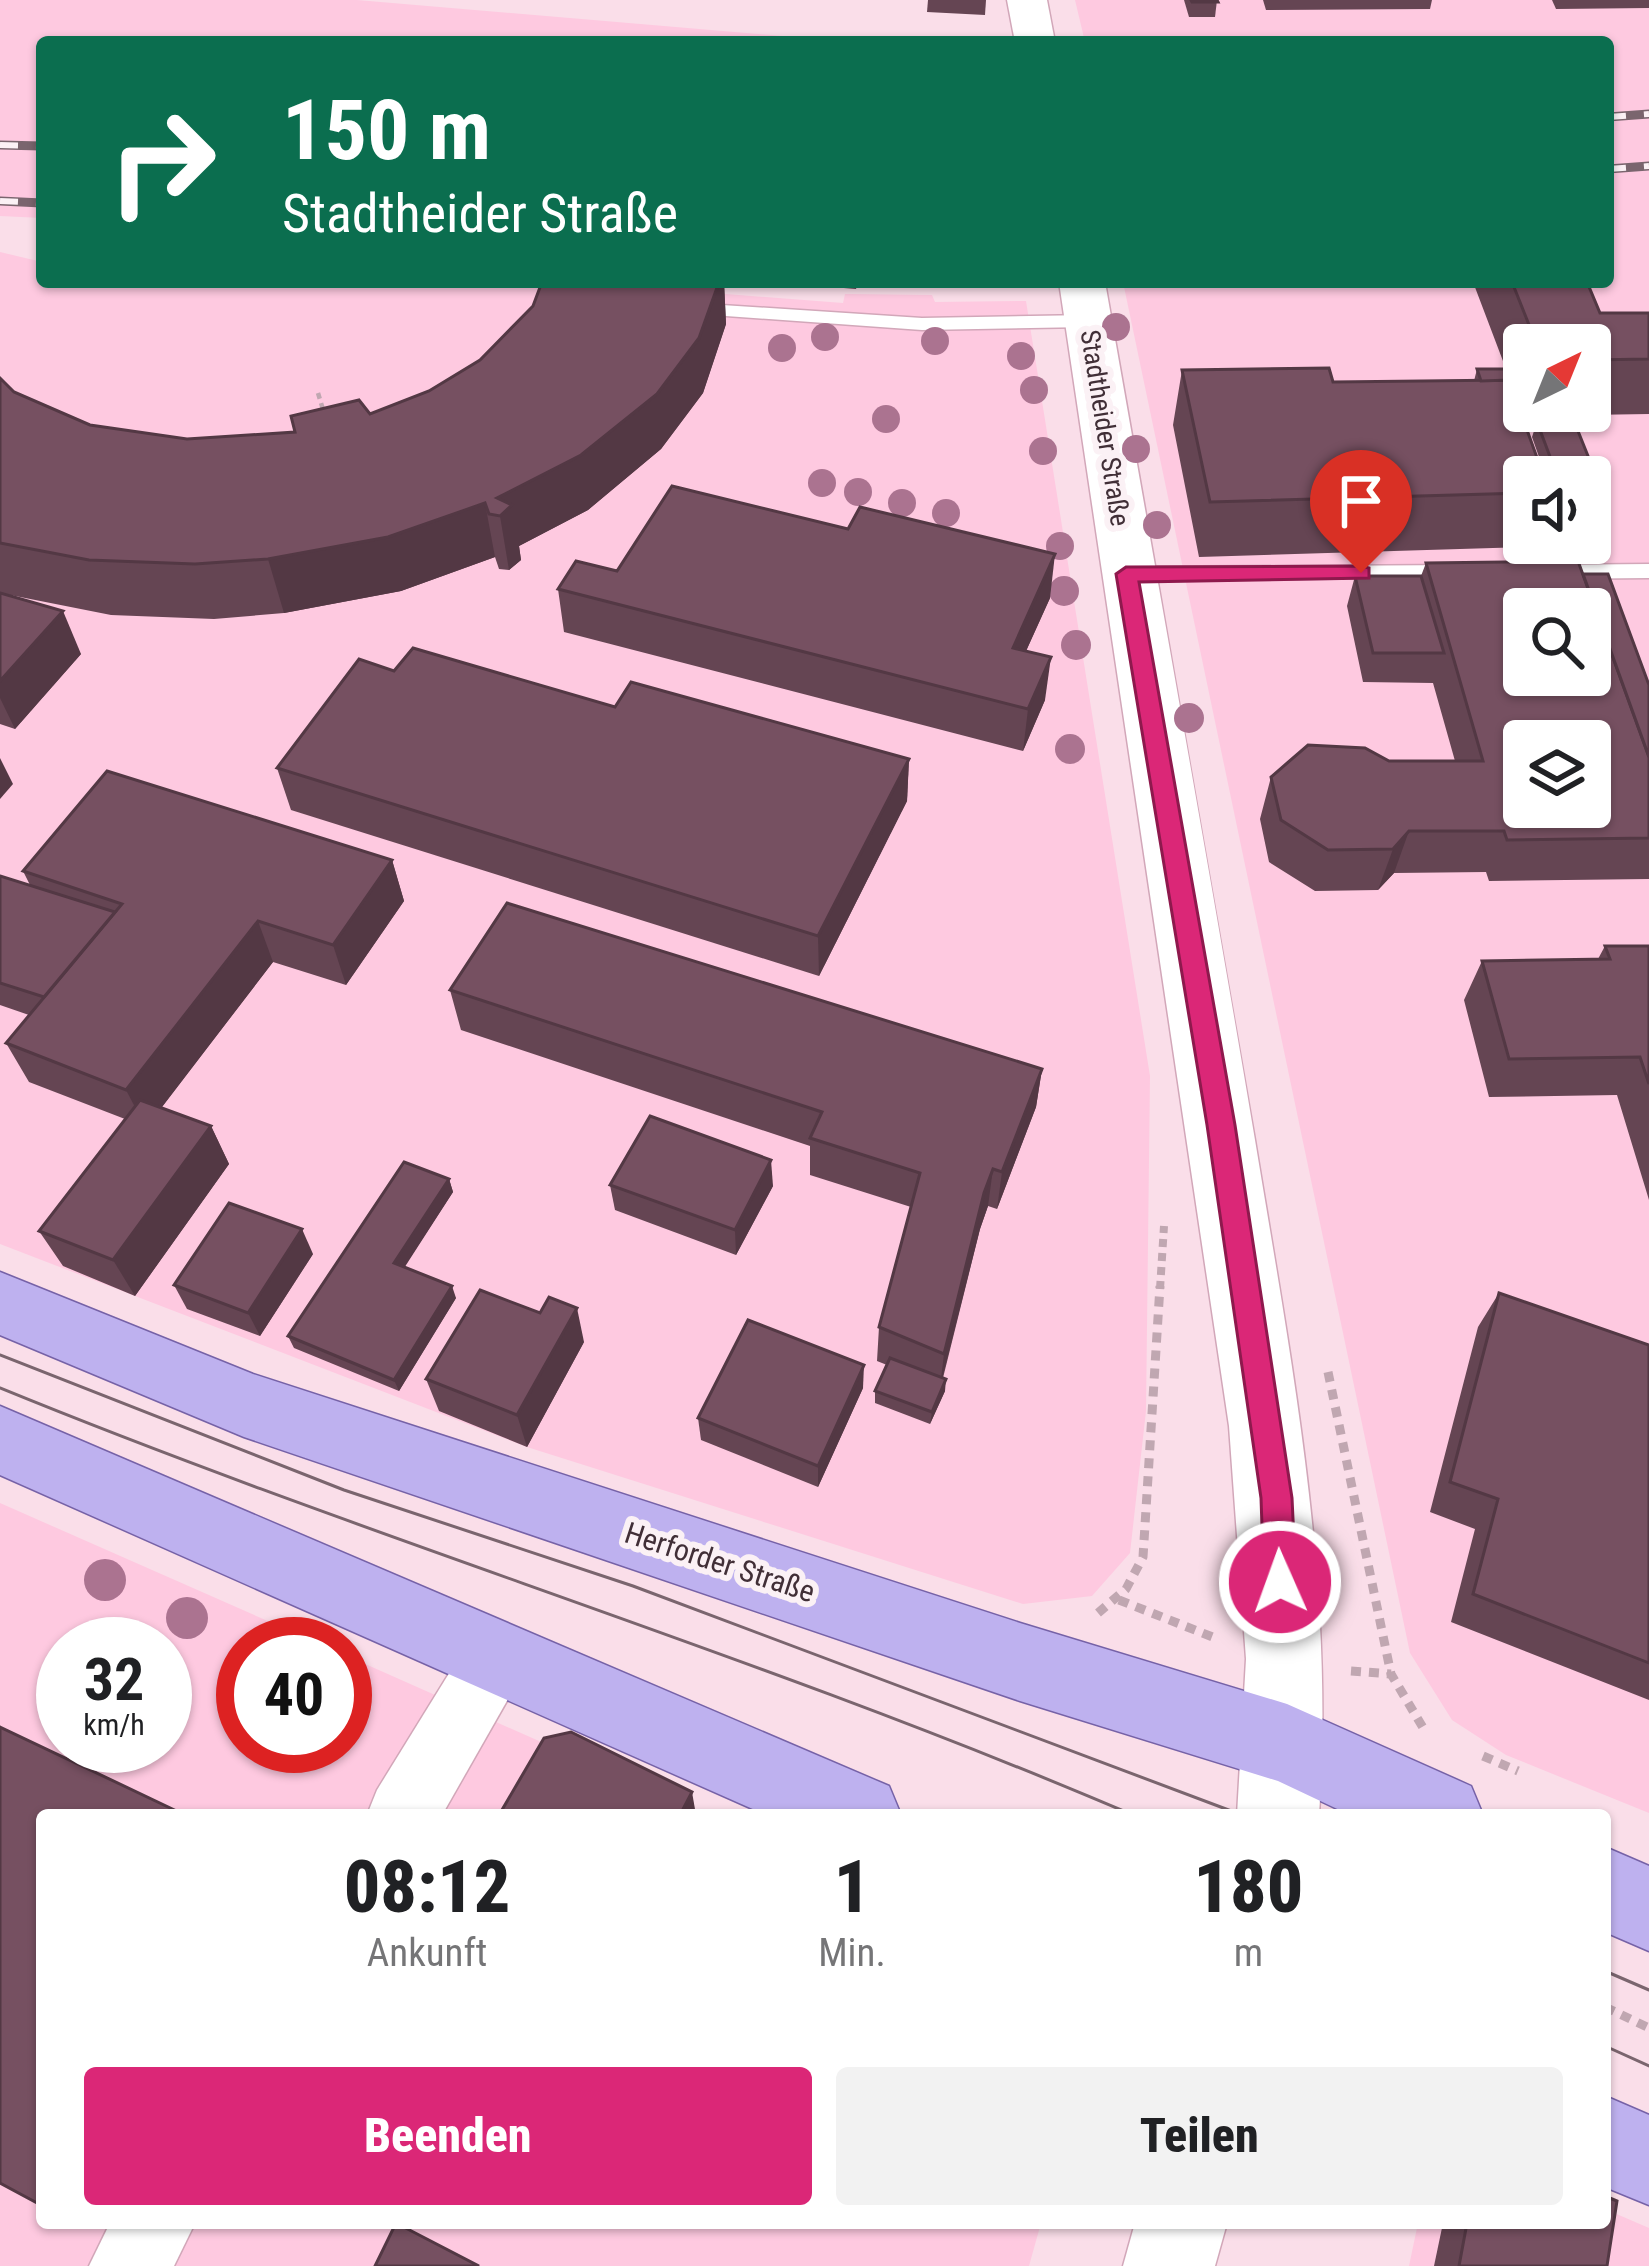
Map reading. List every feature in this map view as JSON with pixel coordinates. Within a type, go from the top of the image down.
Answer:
[{"type":"main road","name":"Herforder Straße","points":[[0,1303],[244,1404],[998,1654],[1282,1780],[1449,1767]]},
{"type":"main road","points":[[0,1440],[846,1809]]},
{"type":"main road","points":[[1611,1892],[1649,1909]]},
{"type":"main road","points":[[1611,2144],[1649,2160]]},
{"type":"street","points":[[1027,0],[1034,36]]},
{"type":"street","name":"Stadtheider Straße","points":[[1085,302],[1126,574],[1221,1125],[1276,1498],[1282,1780]]},
{"type":"street","points":[[406,1809],[498,1657]]},
{"type":"street","points":[[129,2266],[151,2229]]},
{"type":"street","points":[[1168,2266],[1179,2229]]},
{"type":"lane","points":[[668,308],[922,324],[1085,302]]},
{"type":"lane","points":[[1532,572],[1649,571]]},
{"type":"lane","points":[[1126,574],[1484,572]]},
{"type":"path","points":[[318,393],[329,428]]},
{"type":"path","points":[[1085,1617],[1119,1600],[1143,1556],[1166,1204]]},
{"type":"path","points":[[1391,1674],[1449,1767],[1518,1771]]},
{"type":"path","points":[[1611,2010],[1649,2028]]},
{"type":"shaded area","points":[[0,0],[357,0],[781,36],[36,36],[36,218],[0,216]]},
{"type":"shaded area","points":[[1075,0],[1649,0],[1649,1813],[1506,1755],[1452,1720],[1410,1653],[1124,288],[1614,288],[1614,36],[1084,36]]},
{"type":"shaded area","points":[[0,252],[36,261],[36,288],[649,288],[843,303],[845,294],[932,295],[935,302],[1026,301],[1150,1076],[1146,1411],[1130,1553],[1092,1596],[1023,1604],[527,1447],[0,1244]]},
{"type":"shaded area","points":[[0,1503],[259,1617],[216,1617],[216,1773],[372,1773],[372,1667],[692,1809],[36,1809],[36,2229],[1039,2229],[1029,2266],[0,2266]]},
{"type":"shaded area","points":[[1611,2212],[1649,2228],[1649,2266],[1409,2266],[1417,2229],[1611,2229]]},
{"type":"building","points":[[540,288],[717,288],[699,338],[657,394],[581,455],[497,498],[512,505],[500,516],[489,514],[485,503],[388,537],[268,559],[195,564],[89,560],[0,543],[0,378],[14,392],[90,425],[187,439],[295,432],[291,416],[359,400],[370,414],[429,391],[480,360],[533,306]]},
{"type":"building","points":[[1514,288],[1590,288],[1600,313],[1649,313],[1649,359],[1611,360],[1611,324],[1529,324]]},
{"type":"building","points":[[1329,368],[1333,382],[1503,380],[1503,432],[1528,432],[1536,456],[1503,456],[1503,494],[1210,502],[1182,370]]},
{"type":"building","points":[[1477,369],[1503,369],[1503,380],[1481,381]]},
{"type":"building","points":[[1541,432],[1578,432],[1588,456],[1550,456]]},
{"type":"building","points":[[672,486],[848,529],[860,507],[1055,554],[1013,648],[1051,657],[1028,709],[558,589],[576,561],[617,571]]},
{"type":"building","points":[[1426,563],[1579,564],[1588,588],[1503,588],[1503,696],[1611,696],[1611,652],[1649,757],[1649,838],[1507,840],[1504,831],[1409,831],[1393,849],[1328,850],[1281,820],[1271,777],[1308,745],[1365,748],[1389,761],[1483,761]]},
{"type":"building","points":[[1583,574],[1608,574],[1649,685],[1649,757],[1611,652],[1611,588],[1588,588]]},
{"type":"building","points":[[1355,576],[1421,576],[1444,653],[1373,653]]},
{"type":"building","points":[[0,593],[63,611],[0,681]]},
{"type":"building","points":[[413,648],[615,707],[631,682],[909,759],[818,936],[277,768],[359,659],[394,671]]},
{"type":"building","points":[[107,771],[392,860],[333,945],[258,921],[126,1090],[6,1043],[122,904],[23,871]]},
{"type":"building","points":[[0,876],[115,912],[44,997],[0,983]]},
{"type":"building","points":[[507,903],[1042,1069],[1002,1172],[993,1169],[984,1193],[944,1354],[879,1327],[920,1173],[810,1138],[822,1112],[450,990]]},
{"type":"building","points":[[1605,946],[1649,946],[1649,1084],[1640,1057],[1509,1059],[1482,961],[1610,959]]},
{"type":"building","points":[[140,1100],[211,1126],[113,1260],[39,1231]]},
{"type":"building","points":[[650,1116],[771,1160],[735,1230],[610,1185]]},
{"type":"building","points":[[404,1162],[449,1179],[394,1263],[452,1286],[394,1380],[288,1336]]},
{"type":"building","points":[[229,1203],[302,1229],[248,1313],[174,1285]]},
{"type":"building","points":[[480,1290],[540,1313],[549,1297],[577,1308],[517,1415],[426,1379]]},
{"type":"building","points":[[1499,1293],[1649,1345],[1649,1663],[1473,1594],[1498,1499],[1450,1482]]},
{"type":"building","points":[[748,1320],[864,1365],[818,1466],[698,1418]]},
{"type":"building","points":[[890,1358],[946,1379],[932,1412],[875,1391]]},
{"type":"building","points":[[0,1727],[36,1744],[36,1773],[97,1773],[172,1809],[36,1809],[36,2202],[0,2183]]},
{"type":"building","points":[[571,1732],[692,1792],[683,1809],[503,1809],[544,1738]]},
{"type":"building","points":[[1611,2198],[1617,2201],[1607,2266],[1459,2266],[1466,2229],[1611,2229]]},
{"type":"building","points":[[393,2229],[408,2229],[479,2266],[375,2266]]},
{"type":"tram line","points":[[0,1355],[344,1490],[633,1586],[1226,1809]]},
{"type":"tram line","points":[[0,1388],[283,1497],[852,1703],[1119,1809]]},
{"type":"tram line","points":[[1611,1974],[1649,1990]]},
{"type":"tram line","points":[[1611,2049],[1649,2066]]},
{"type":"railway","points":[[1614,117],[1649,114]]},
{"type":"railway","points":[[0,145],[36,146]]},
{"type":"railway","points":[[1614,169],[1649,166]]},
{"type":"railway","points":[[0,201],[36,203]]},
{"type":"route","points":[[1280,1582],[1276,1498],[1221,1125],[1126,574],[1361,573]]}]
